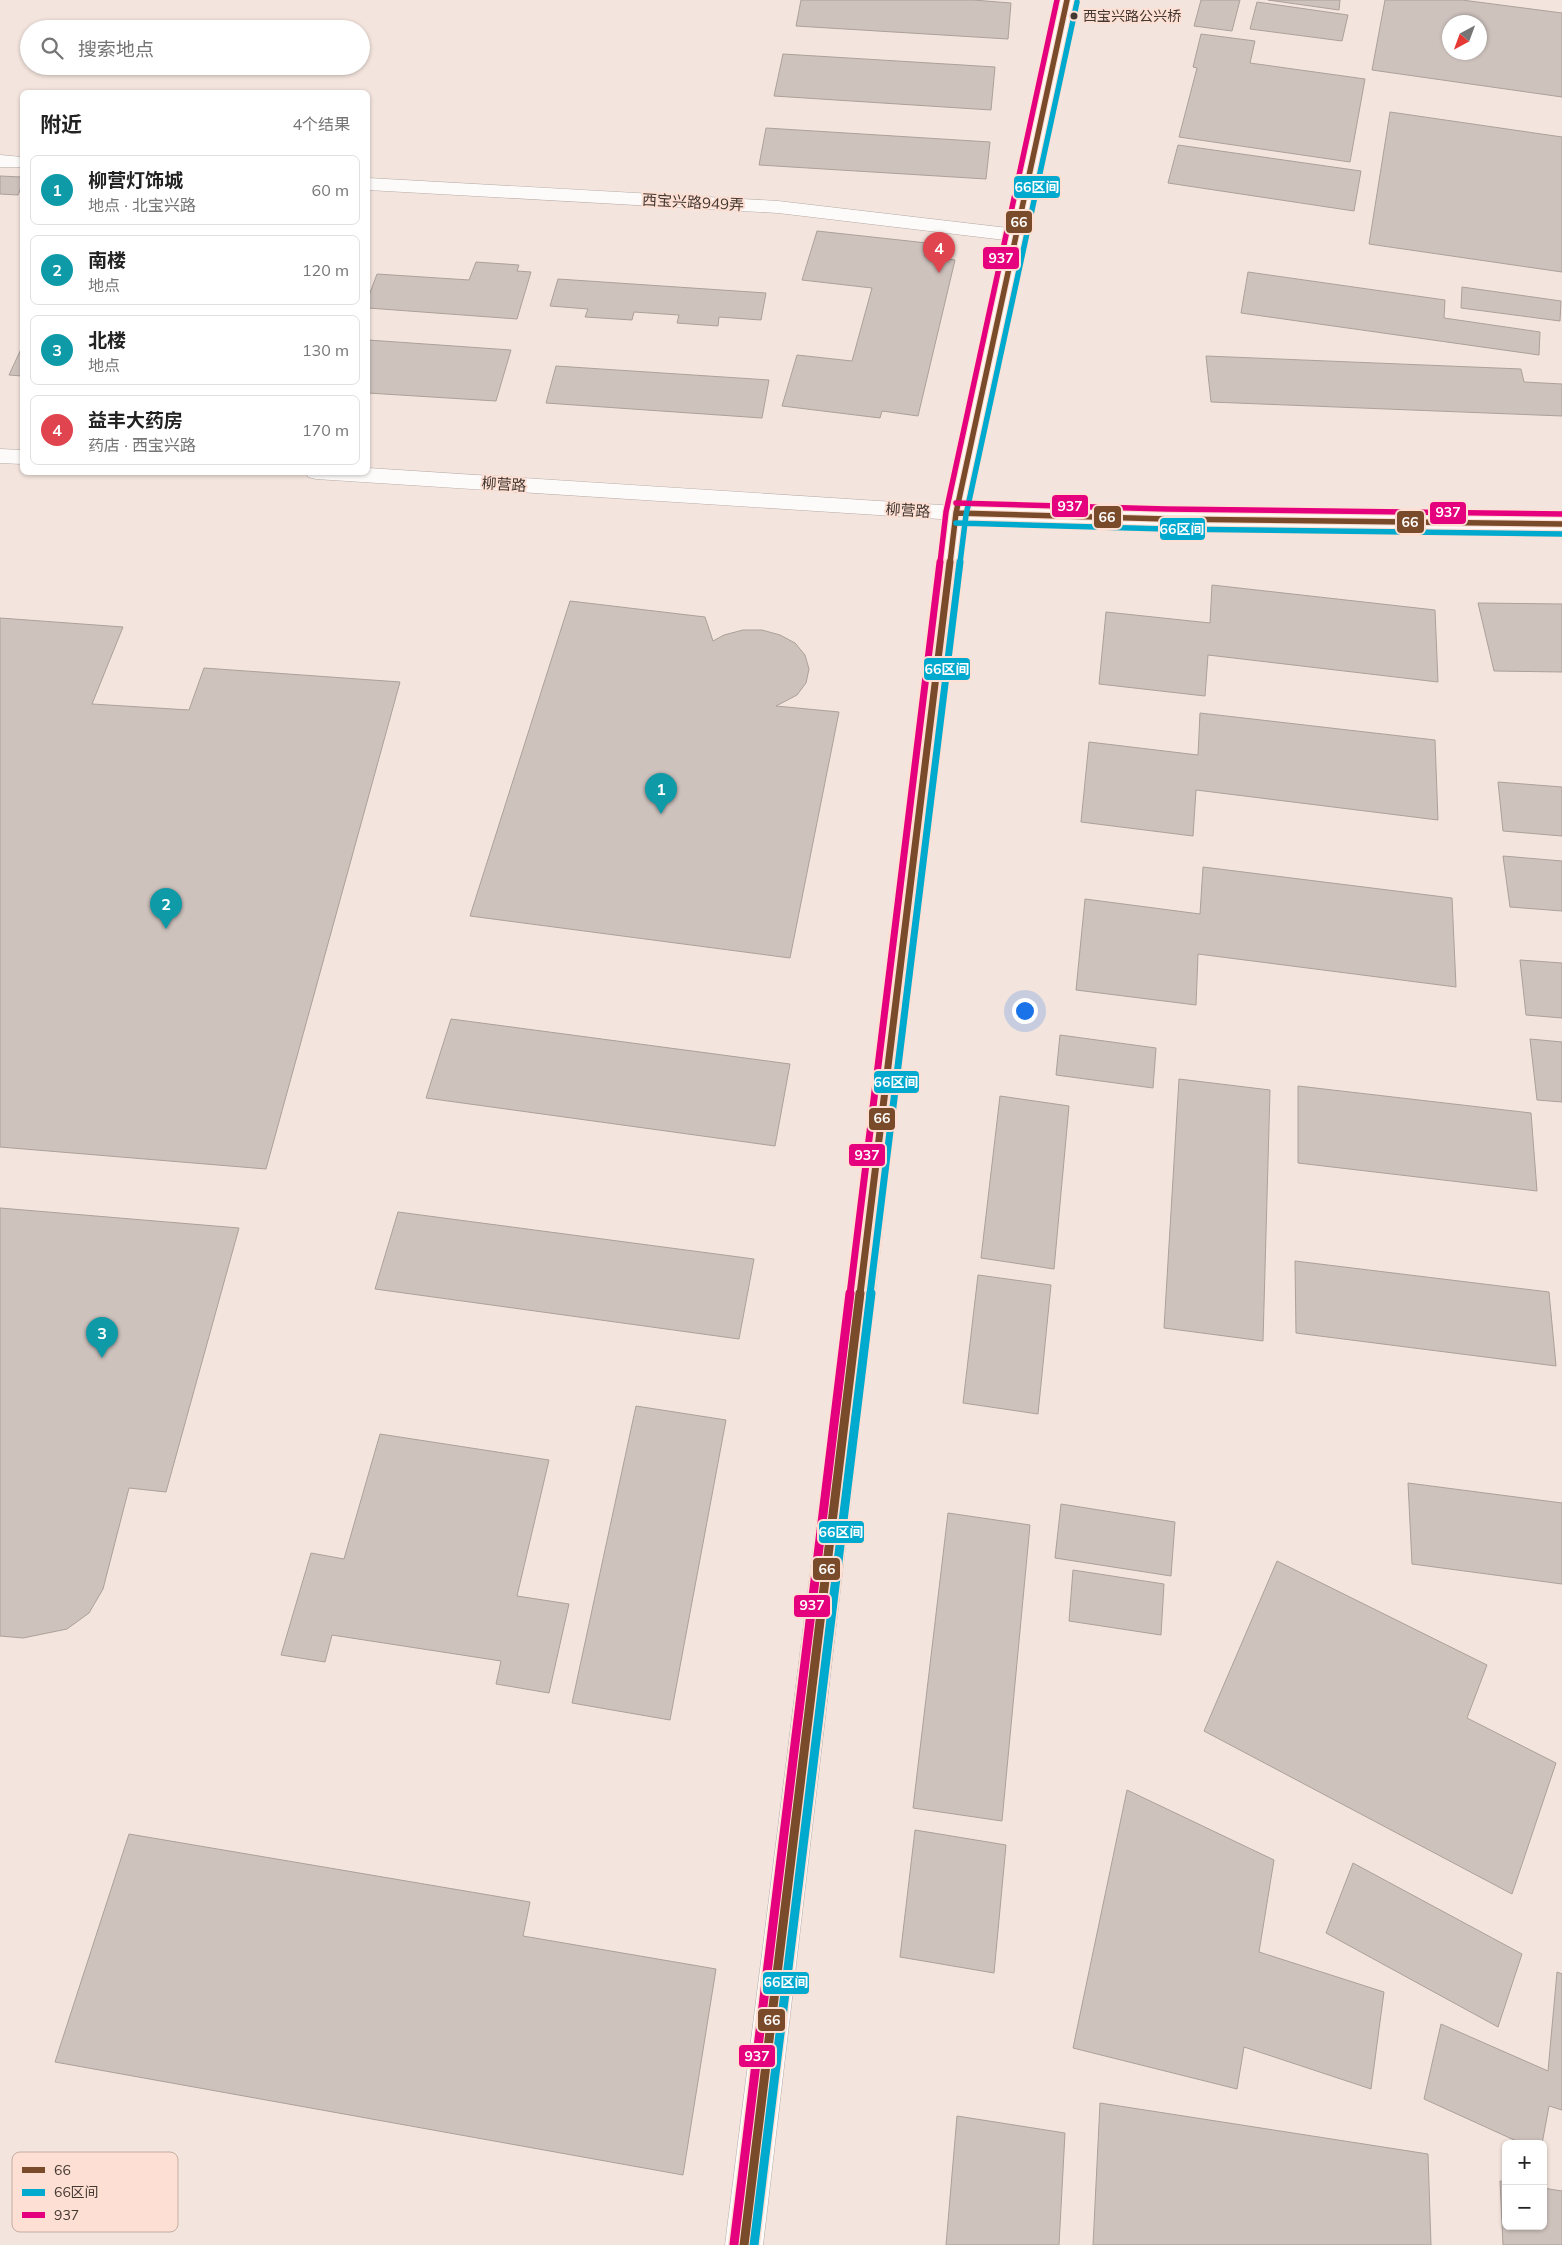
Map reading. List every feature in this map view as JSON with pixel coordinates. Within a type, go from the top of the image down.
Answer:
[{"type":"street","points":[[744,2245],[956,513],[1067,0]]},
{"type":"street","points":[[0,161],[20,162]]},
{"type":"street","name":"西宝兴路949弄","points":[[370,184],[778,207],[1016,235]]},
{"type":"street","points":[[0,456],[20,457]]},
{"type":"street","name":"柳营路","points":[[363,475],[956,513],[1166,519],[1562,524]]},
{"type":"building","points":[[801,0],[973,0],[1011,3],[1008,39],[796,26]]},
{"type":"building","points":[[1201,0],[1240,0],[1232,31],[1194,26]]},
{"type":"building","points":[[1268,0],[1340,0],[1339,10]]},
{"type":"building","points":[[1385,0],[1462,0],[1562,13],[1562,97],[1372,70]]},
{"type":"building","points":[[1257,2],[1348,15],[1342,41],[1250,29]]},
{"type":"building","points":[[1201,34],[1255,41],[1250,63],[1365,79],[1350,162],[1179,137],[1197,68],[1193,67]]},
{"type":"building","points":[[783,54],[995,67],[991,110],[774,96]]},
{"type":"building","points":[[1390,112],[1562,137],[1562,272],[1369,244]]},
{"type":"building","points":[[766,128],[990,142],[986,179],[759,165]]},
{"type":"building","points":[[1178,145],[1361,171],[1354,211],[1168,183]]},
{"type":"building","points":[[0,176],[20,177],[18,195],[0,194]]},
{"type":"building","points":[[817,231],[927,243],[924,256],[955,260],[918,416],[882,411],[880,418],[782,406],[797,355],[852,361],[872,288],[802,280]]},
{"type":"building","points":[[476,262],[519,265],[517,271],[531,272],[517,319],[370,308],[370,293],[377,274],[469,280]]},
{"type":"building","points":[[1248,272],[1445,300],[1444,318],[1540,332],[1539,355],[1241,313]]},
{"type":"building","points":[[558,279],[766,293],[761,320],[719,317],[718,326],[677,323],[679,315],[634,312],[632,320],[585,317],[588,309],[550,306]]},
{"type":"building","points":[[1462,287],[1561,301],[1560,321],[1461,308]]},
{"type":"building","points":[[370,340],[511,350],[496,401],[370,393]]},
{"type":"building","points":[[20,351],[20,376],[9,375]]},
{"type":"building","points":[[1206,356],[1521,369],[1524,382],[1562,384],[1562,416],[1211,402]]},
{"type":"building","points":[[556,366],[769,380],[762,418],[546,403]]},
{"type":"building","points":[[1212,585],[1435,610],[1438,682],[1208,655],[1205,696],[1099,684],[1106,612],[1210,623]]},
{"type":"building","points":[[570,601],[705,617],[713,641],[724,635],[743,630],[762,630],[780,635],[795,643],[805,655],[809,669],[806,683],[797,695],[776,706],[839,712],[790,958],[470,916]]},
{"type":"building","points":[[1478,603],[1562,604],[1562,672],[1494,671]]},
{"type":"building","points":[[0,618],[123,627],[92,704],[189,710],[204,668],[400,682],[266,1169],[0,1147]]},
{"type":"building","points":[[1200,713],[1435,740],[1438,820],[1196,790],[1193,836],[1081,822],[1089,742],[1198,755]]},
{"type":"building","points":[[1498,782],[1562,787],[1562,836],[1503,831]]},
{"type":"building","points":[[1503,856],[1562,861],[1562,911],[1510,907]]},
{"type":"building","points":[[1203,867],[1452,898],[1456,987],[1198,954],[1196,1005],[1076,990],[1085,899],[1200,914]]},
{"type":"building","points":[[1520,960],[1562,963],[1562,1018],[1526,1015]]},
{"type":"building","points":[[451,1019],[790,1064],[775,1146],[426,1098]]},
{"type":"building","points":[[1060,1035],[1156,1048],[1153,1088],[1056,1075]]},
{"type":"building","points":[[1530,1039],[1562,1042],[1562,1102],[1537,1100]]},
{"type":"building","points":[[1179,1079],[1270,1090],[1263,1341],[1164,1328]]},
{"type":"building","points":[[1298,1086],[1531,1113],[1537,1191],[1298,1163]]},
{"type":"building","points":[[1000,1096],[1069,1106],[1054,1269],[981,1258]]},
{"type":"building","points":[[0,1208],[239,1228],[166,1492],[129,1488],[103,1589],[89,1613],[67,1629],[23,1638],[0,1636]]},
{"type":"building","points":[[398,1212],[754,1259],[739,1339],[375,1289]]},
{"type":"building","points":[[1295,1261],[1549,1292],[1556,1366],[1296,1333]]},
{"type":"building","points":[[978,1275],[1051,1285],[1038,1414],[963,1403]]},
{"type":"building","points":[[636,1406],[726,1420],[670,1720],[572,1703]]},
{"type":"building","points":[[380,1434],[549,1460],[517,1596],[569,1604],[549,1693],[496,1684],[501,1661],[332,1635],[325,1662],[281,1655],[311,1553],[344,1559]]},
{"type":"building","points":[[1408,1483],[1562,1503],[1562,1584],[1412,1564]]},
{"type":"building","points":[[1061,1504],[1175,1522],[1171,1576],[1055,1558]]},
{"type":"building","points":[[948,1513],[1030,1525],[1002,1821],[913,1808]]},
{"type":"building","points":[[1277,1561],[1487,1665],[1467,1718],[1556,1763],[1512,1894],[1204,1731]]},
{"type":"building","points":[[1073,1570],[1164,1584],[1161,1635],[1069,1621]]},
{"type":"building","points":[[1127,1790],[1274,1860],[1259,1952],[1384,1992],[1371,2089],[1244,2047],[1237,2089],[1073,2048]]},
{"type":"building","points":[[915,1830],[1006,1845],[994,1973],[900,1957]]},
{"type":"building","points":[[129,1834],[530,1902],[523,1936],[716,1969],[683,2175],[55,2062]]},
{"type":"building","points":[[1353,1863],[1522,1954],[1498,2027],[1326,1933]]},
{"type":"building","points":[[1557,1972],[1562,1974],[1562,2110],[1549,2106],[1543,2140],[1514,2140],[1424,2099],[1441,2024],[1548,2071]]},
{"type":"building","points":[[1100,2103],[1428,2154],[1431,2245],[1093,2245]]},
{"type":"building","points":[[957,2116],[1065,2133],[1059,2245],[946,2245]]},
{"type":"building","points":[[1500,2181],[1502,2181],[1502,2224]]},
{"type":"building","points":[[1547,2189],[1562,2191],[1562,2245],[1503,2245],[1502,2230],[1547,2230]]},
{"type":"transit line","name":"937","points":[[734,2244],[946,512],[1057,0]]},
{"type":"transit line","name":"66","points":[[744,2245],[956,513],[1067,0]]},
{"type":"transit line","name":"66区间","points":[[754,2245],[966,515],[1077,2]]},
{"type":"transit line","name":"937","points":[[956,503],[1166,509],[1562,514]]},
{"type":"transit line","name":"66","points":[[956,513],[1166,519],[1562,524]]},
{"type":"transit line","name":"66区间","points":[[956,523],[1166,529],[1562,534]]},
{"type":"place","name":"西宝兴路公兴桥","points":[[1074,16]]},
{"type":"place","name":"益丰大药房","points":[[939,273]]},
{"type":"place","name":"柳营灯饰城","points":[[661,814]]},
{"type":"place","name":"南楼","points":[[166,929]]},
{"type":"place","name":"北楼","points":[[102,1358]]}]
